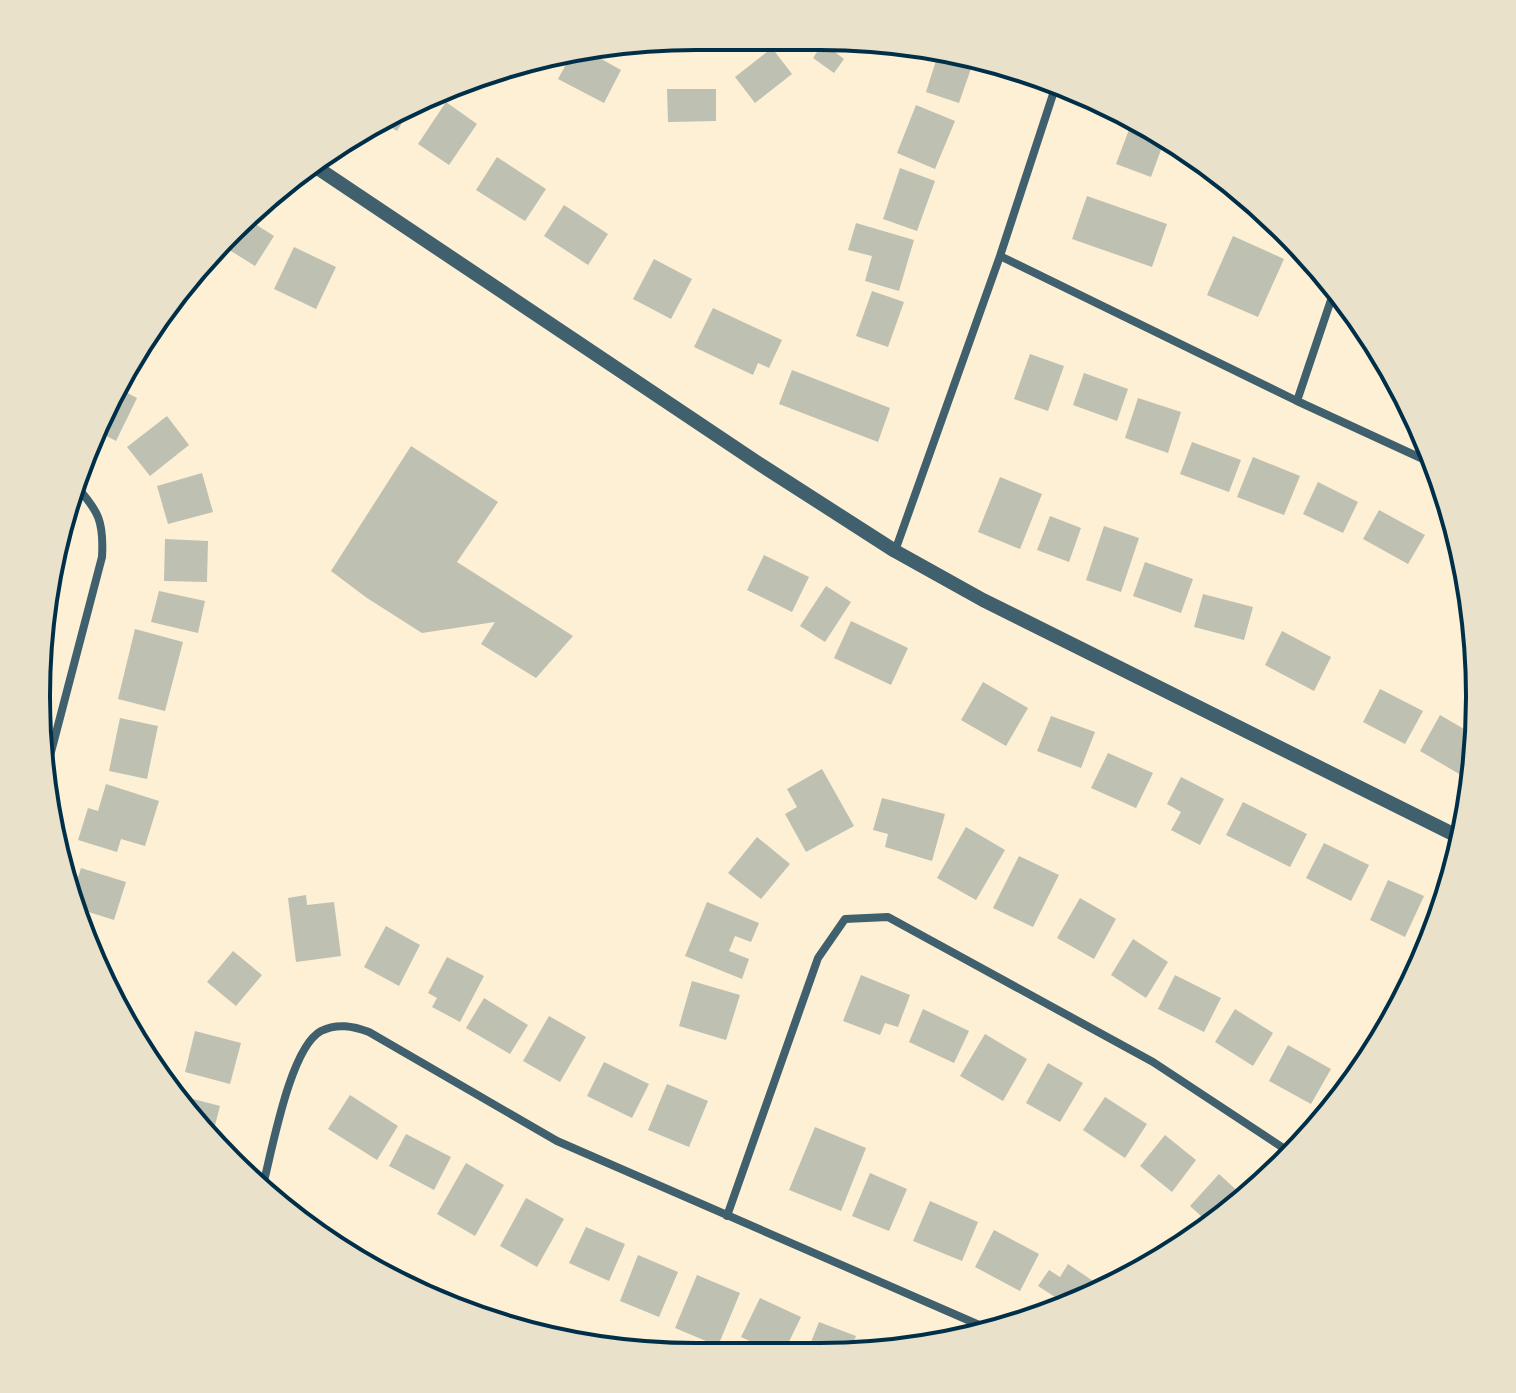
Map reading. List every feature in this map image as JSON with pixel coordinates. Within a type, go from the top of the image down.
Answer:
[{"type":"street","points":[[895,551],[1000,256],[1053,94]]},
{"type":"street","points":[[321,171],[895,551],[983,600],[1451,833]]},
{"type":"street","points":[[1000,256],[1420,458]]},
{"type":"street","points":[[1297,401],[1331,301]]},
{"type":"street","points":[[52,748],[102,557],[103,529],[94,505],[83,493]]},
{"type":"street","points":[[727,1216],[818,958],[845,919],[888,917],[1153,1062],[1283,1148]]},
{"type":"street","points":[[265,1178],[293,1071],[303,1048],[318,1032],[336,1026],[353,1026],[369,1032],[557,1141],[976,1324]]},
{"type":"building","points":[[769,50],[774,50],[792,74],[755,103],[735,77]]},
{"type":"building","points":[[818,50],[833,50],[844,59],[834,73],[813,58]]},
{"type":"building","points":[[599,58],[621,70],[604,103],[558,79],[567,63]]},
{"type":"building","points":[[936,61],[971,68],[959,103],[926,92]]},
{"type":"building","points":[[667,89],[716,89],[716,121],[668,122]]},
{"type":"building","points":[[446,102],[477,124],[449,165],[418,144]]},
{"type":"building","points":[[916,105],[955,121],[935,169],[897,153]]},
{"type":"building","points":[[1129,130],[1161,148],[1151,177],[1116,164]]},
{"type":"building","points":[[497,157],[546,189],[525,221],[476,190]]},
{"type":"building","points":[[900,168],[935,181],[917,231],[883,219]]},
{"type":"building","points":[[1087,196],[1167,224],[1152,267],[1072,239]]},
{"type":"building","points":[[564,205],[608,234],[588,265],[544,236]]},
{"type":"building","points":[[856,223],[914,240],[899,291],[865,281],[872,256],[848,250]]},
{"type":"building","points":[[255,224],[274,236],[255,266],[229,250]]},
{"type":"building","points":[[1233,236],[1284,259],[1258,317],[1207,295]]},
{"type":"building","points":[[294,247],[336,267],[316,309],[274,289]]},
{"type":"building","points":[[654,259],[692,279],[671,319],[633,299]]},
{"type":"building","points":[[872,291],[904,302],[888,347],[856,336]]},
{"type":"building","points":[[713,308],[782,340],[769,368],[758,363],[753,375],[694,347]]},
{"type":"building","points":[[1030,354],[1064,366],[1048,411],[1014,399]]},
{"type":"building","points":[[792,370],[890,408],[878,442],[779,404]]},
{"type":"building","points":[[1084,373],[1128,389],[1117,421],[1073,405]]},
{"type":"building","points":[[127,393],[137,398],[116,441],[105,435]]},
{"type":"building","points":[[1138,398],[1181,412],[1168,453],[1125,438]]},
{"type":"building","points":[[167,416],[189,445],[150,476],[127,447]]},
{"type":"building","points":[[1192,442],[1241,460],[1229,492],[1180,474]]},
{"type":"building","points":[[411,446],[498,502],[457,562],[573,636],[536,678],[481,644],[495,622],[422,633],[331,571]]},
{"type":"building","points":[[1253,457],[1300,476],[1284,515],[1237,497]]},
{"type":"building","points":[[202,473],[213,512],[168,524],[157,486]]},
{"type":"building","points":[[1000,477],[1042,494],[1020,549],[978,532]]},
{"type":"building","points":[[1318,482],[1358,502],[1343,533],[1303,514]]},
{"type":"building","points":[[1379,510],[1425,535],[1408,564],[1363,539]]},
{"type":"building","points":[[1050,516],[1081,528],[1069,562],[1037,550]]},
{"type":"building","points":[[1104,526],[1139,538],[1121,592],[1086,580]]},
{"type":"building","points":[[165,539],[208,541],[207,582],[164,581]]},
{"type":"building","points":[[764,555],[809,577],[792,612],[747,590]]},
{"type":"building","points":[[1145,562],[1193,579],[1181,613],[1133,596]]},
{"type":"building","points":[[826,586],[851,602],[825,642],[800,626]]},
{"type":"building","points":[[159,591],[205,601],[198,633],[151,622]]},
{"type":"building","points":[[1203,594],[1253,607],[1244,640],[1194,627]]},
{"type":"building","points":[[851,621],[908,648],[891,685],[834,658]]},
{"type":"building","points":[[135,629],[183,642],[165,711],[118,699]]},
{"type":"building","points":[[1282,631],[1331,657],[1314,691],[1265,665]]},
{"type":"building","points":[[983,682],[1028,708],[1006,746],[961,720]]},
{"type":"building","points":[[1380,689],[1423,711],[1405,744],[1363,722]]},
{"type":"building","points":[[1440,715],[1465,730],[1461,775],[1420,751]]},
{"type":"building","points":[[1051,716],[1095,732],[1081,768],[1037,751]]},
{"type":"building","points":[[120,718],[158,726],[147,779],[109,771]]},
{"type":"building","points":[[1108,753],[1153,773],[1136,808],[1091,788]]},
{"type":"building","points":[[822,769],[854,826],[806,852],[785,814],[797,807],[787,789]]},
{"type":"building","points":[[1181,777],[1224,799],[1200,845],[1171,830],[1181,812],[1167,804]]},
{"type":"building","points":[[106,784],[159,801],[145,846],[121,839],[117,852],[78,840],[88,808],[98,811]]},
{"type":"building","points":[[882,798],[945,814],[932,861],[885,847],[888,834],[873,830]]},
{"type":"building","points":[[1243,802],[1307,834],[1290,867],[1226,835]]},
{"type":"building","points":[[966,827],[1005,850],[976,900],[937,878]]},
{"type":"building","points":[[757,837],[790,864],[761,899],[728,873]]},
{"type":"building","points":[[1324,843],[1369,865],[1351,901],[1306,878]]},
{"type":"building","points":[[1019,856],[1059,875],[1033,927],[993,908]]},
{"type":"building","points":[[81,868],[126,882],[114,920],[87,911],[77,881]]},
{"type":"building","points":[[1388,880],[1424,896],[1405,937],[1370,920]]},
{"type":"building","points":[[306,895],[307,905],[334,902],[341,956],[296,962],[288,898]]},
{"type":"building","points":[[1080,898],[1116,919],[1094,959],[1057,938]]},
{"type":"building","points":[[707,902],[759,923],[751,942],[735,936],[729,951],[749,959],[742,979],[685,956]]},
{"type":"building","points":[[386,926],[420,945],[399,986],[364,967]]},
{"type":"building","points":[[1133,939],[1168,962],[1146,998],[1111,975]]},
{"type":"building","points":[[233,951],[262,975],[236,1006],[207,982]]},
{"type":"building","points":[[447,957],[484,976],[460,1022],[432,1007],[437,998],[428,993]]},
{"type":"building","points":[[861,975],[910,995],[898,1027],[885,1023],[880,1035],[843,1021]]},
{"type":"building","points":[[1175,975],[1221,998],[1204,1032],[1158,1009]]},
{"type":"building","points":[[692,981],[740,995],[726,1040],[679,1026]]},
{"type":"building","points":[[484,998],[528,1025],[510,1054],[466,1028]]},
{"type":"building","points":[[923,1009],[969,1031],[954,1063],[909,1042]]},
{"type":"building","points":[[1235,1009],[1273,1033],[1253,1066],[1215,1042]]},
{"type":"building","points":[[549,1016],[586,1037],[560,1082],[523,1061]]},
{"type":"building","points":[[195,1031],[241,1043],[230,1084],[185,1072]]},
{"type":"building","points":[[985,1034],[1027,1059],[1003,1101],[960,1076]]},
{"type":"building","points":[[1288,1045],[1331,1069],[1311,1104],[1269,1081]]},
{"type":"building","points":[[604,1062],[649,1084],[632,1118],[587,1096]]},
{"type":"building","points":[[1048,1063],[1083,1083],[1060,1122],[1026,1103]]},
{"type":"building","points":[[667,1084],[708,1101],[689,1147],[648,1130]]},
{"type":"building","points":[[350,1095],[398,1126],[377,1160],[328,1129]]},
{"type":"building","points":[[1105,1097],[1147,1124],[1125,1158],[1083,1130]]},
{"type":"building","points":[[191,1098],[220,1106],[214,1128]]},
{"type":"building","points":[[815,1127],[866,1148],[841,1211],[789,1190]]},
{"type":"building","points":[[406,1134],[451,1157],[434,1190],[389,1166]]},
{"type":"building","points":[[1165,1135],[1196,1160],[1172,1192],[1140,1166]]},
{"type":"building","points":[[466,1163],[504,1185],[475,1236],[437,1214]]},
{"type":"building","points":[[870,1173],[907,1189],[889,1231],[852,1216]]},
{"type":"building","points":[[1219,1174],[1237,1190],[1202,1217],[1190,1206]]},
{"type":"building","points":[[526,1198],[564,1219],[537,1267],[500,1246]]},
{"type":"building","points":[[930,1201],[978,1222],[962,1261],[913,1241]]},
{"type":"building","points":[[586,1227],[625,1244],[609,1281],[569,1263]]},
{"type":"building","points":[[994,1230],[1039,1254],[1020,1291],[975,1267]]},
{"type":"building","points":[[638,1255],[678,1272],[659,1317],[620,1301]]},
{"type":"building","points":[[1068,1264],[1094,1281],[1053,1299],[1055,1297],[1038,1286],[1049,1270],[1060,1277]]},
{"type":"building","points":[[697,1275],[740,1293],[719,1343],[711,1343],[675,1328]]},
{"type":"building","points":[[760,1298],[801,1317],[788,1343],[754,1343],[741,1337]]},
{"type":"building","points":[[819,1322],[856,1336],[854,1342],[811,1343]]}]
